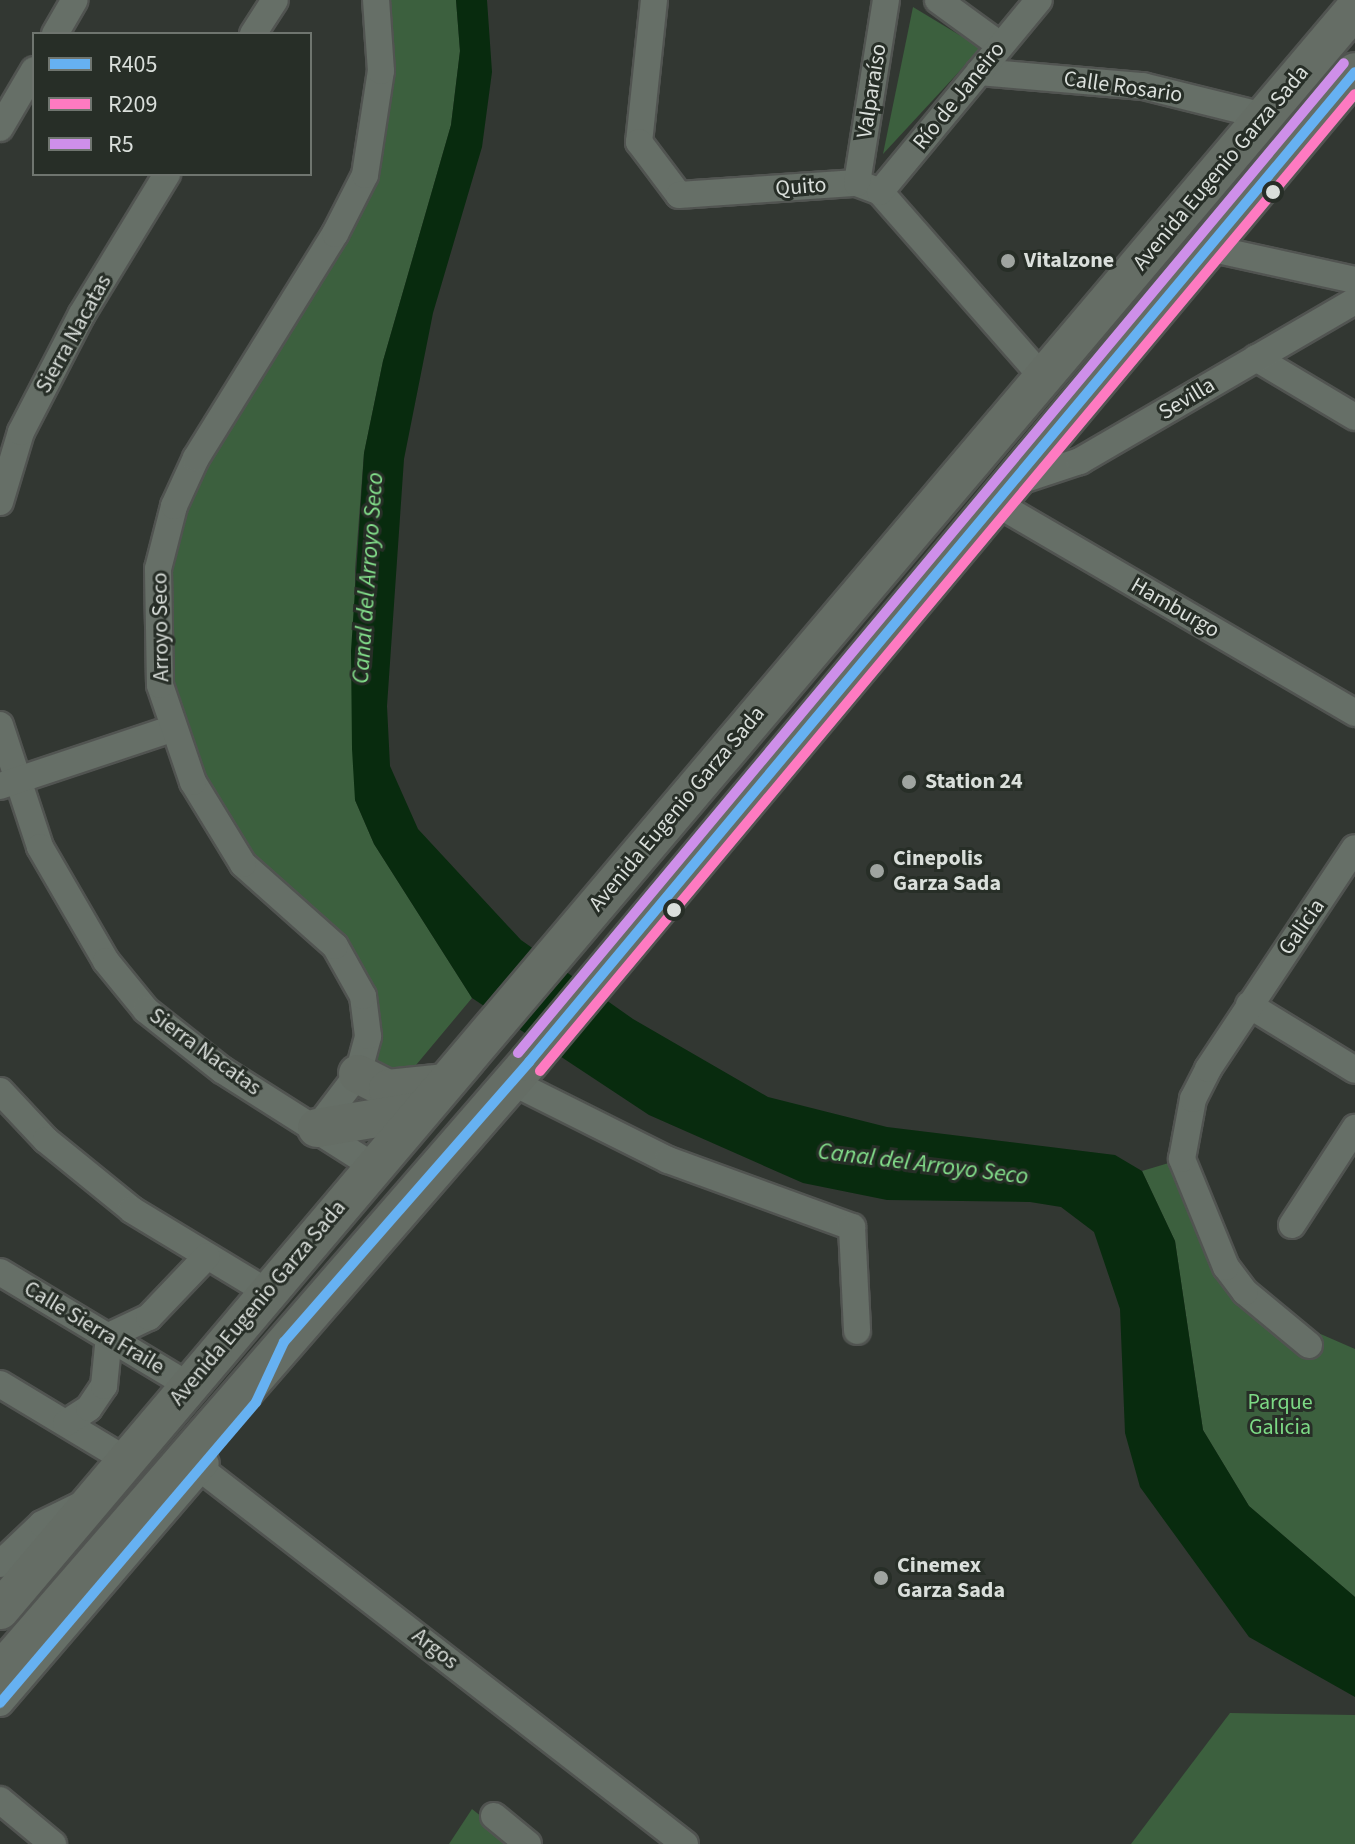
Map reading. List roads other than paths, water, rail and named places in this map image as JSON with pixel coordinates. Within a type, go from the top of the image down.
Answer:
[{"type":"highway","name":"Avenida Eugenio Garza Sada","points":[[0,1610],[266,1291],[1045,380],[1355,9]]},
{"type":"highway","name":"Avenida Eugenio Garza Sada","points":[[0,1672],[123,1528],[192,1462],[284,1342],[521,1072],[610,961],[1355,72]]},
{"type":"highway","points":[[358,1074],[388,1089],[432,1097]]},
{"type":"highway","points":[[317,1128],[432,1097]]},
{"type":"street","points":[[56,32],[75,0]]},
{"type":"street","points":[[254,32],[275,0]]},
{"type":"street","name":"Arroyo Seco","points":[[317,1128],[358,1074],[367,1022],[350,968],[217,831],[171,729],[160,685],[158,569],[174,506],[218,416],[335,234],[365,175],[381,71],[376,0]]},
{"type":"street","name":"Quito","points":[[654,0],[639,142],[679,195],[868,187]]},
{"type":"street","name":"Valparaíso","points":[[868,187],[886,0]]},
{"type":"street","points":[[938,0],[1000,45]]},
{"type":"street","name":"Río de Janeiro","points":[[868,187],[979,72],[1039,0]]},
{"type":"street","name":"Calle Rosario","points":[[979,72],[1143,86],[1264,116]]},
{"type":"street","points":[[0,128],[32,73]]},
{"type":"street","name":"Sierra Nacatas","points":[[0,502],[33,409],[166,176]]},
{"type":"street","points":[[868,187],[1045,380]]},
{"type":"street","points":[[1209,248],[1355,280]]},
{"type":"street","name":"Sevilla","points":[[1005,493],[1080,461],[1355,301]]},
{"type":"street","points":[[1256,358],[1355,417]]},
{"type":"street","name":"Hamburgo","points":[[1005,493],[1355,713]]},
{"type":"street","name":"Sierra Nacatas","points":[[0,725],[8,784],[40,847],[77,915],[146,1010],[222,1070],[373,1166]]},
{"type":"street","points":[[8,784],[171,729]]},
{"type":"street","name":"Galicia","points":[[1309,1345],[1245,1292],[1226,1267],[1182,1159],[1193,1099],[1249,1005],[1355,848]]},
{"type":"street","points":[[1249,1005],[1355,1070]]},
{"type":"street","points":[[521,1072],[668,1160],[852,1227],[857,1331]]},
{"type":"street","points":[[0,1091],[46,1140],[132,1210],[266,1291]]},
{"type":"street","points":[[1292,1225],[1355,1128]]},
{"type":"street","points":[[66,1423],[89,1408],[104,1386],[109,1336],[149,1317],[207,1256]]},
{"type":"street","name":"Calle Sierra Fraile","points":[[0,1272],[188,1385]]},
{"type":"street","points":[[0,1384],[126,1460]]},
{"type":"street","points":[[0,1703],[192,1462]]},
{"type":"street","name":"Argos","points":[[192,1462],[685,1844]]},
{"type":"street","points":[[0,1564],[42,1524],[95,1499]]},
{"type":"street","points":[[0,1800],[53,1844]]},
{"type":"street","points":[[494,1816],[528,1844]]},
{"type":"water","name":"Canal del Arroyo Seco","points":[[456,0],[487,0],[492,72],[482,147],[433,313],[404,459],[387,706],[390,766],[418,829],[521,940],[633,1019],[768,1097],[887,1127],[1115,1155],[1142,1171],[1175,1241],[1203,1430],[1249,1506],[1355,1597],[1355,1697],[1249,1637],[1140,1487],[1125,1433],[1120,1309],[1094,1232],[1061,1207],[1030,1202],[887,1200],[803,1183],[649,1115],[472,998],[374,844],[355,800],[352,749],[351,651],[364,453],[383,361],[451,125],[460,51]]},
{"type":"place","name":"Vitalzone","points":[[1008,261]]},
{"type":"place","name":"Station 24","points":[[909,782]]},
{"type":"place","name":"Cinepolis Garza Sada","points":[[877,871]]},
{"type":"place","name":"Cinemex Garza Sada","points":[[881,1578]]},
{"type":"park label","name":"Parque Galicia","points":[[1280,1414]]}]
